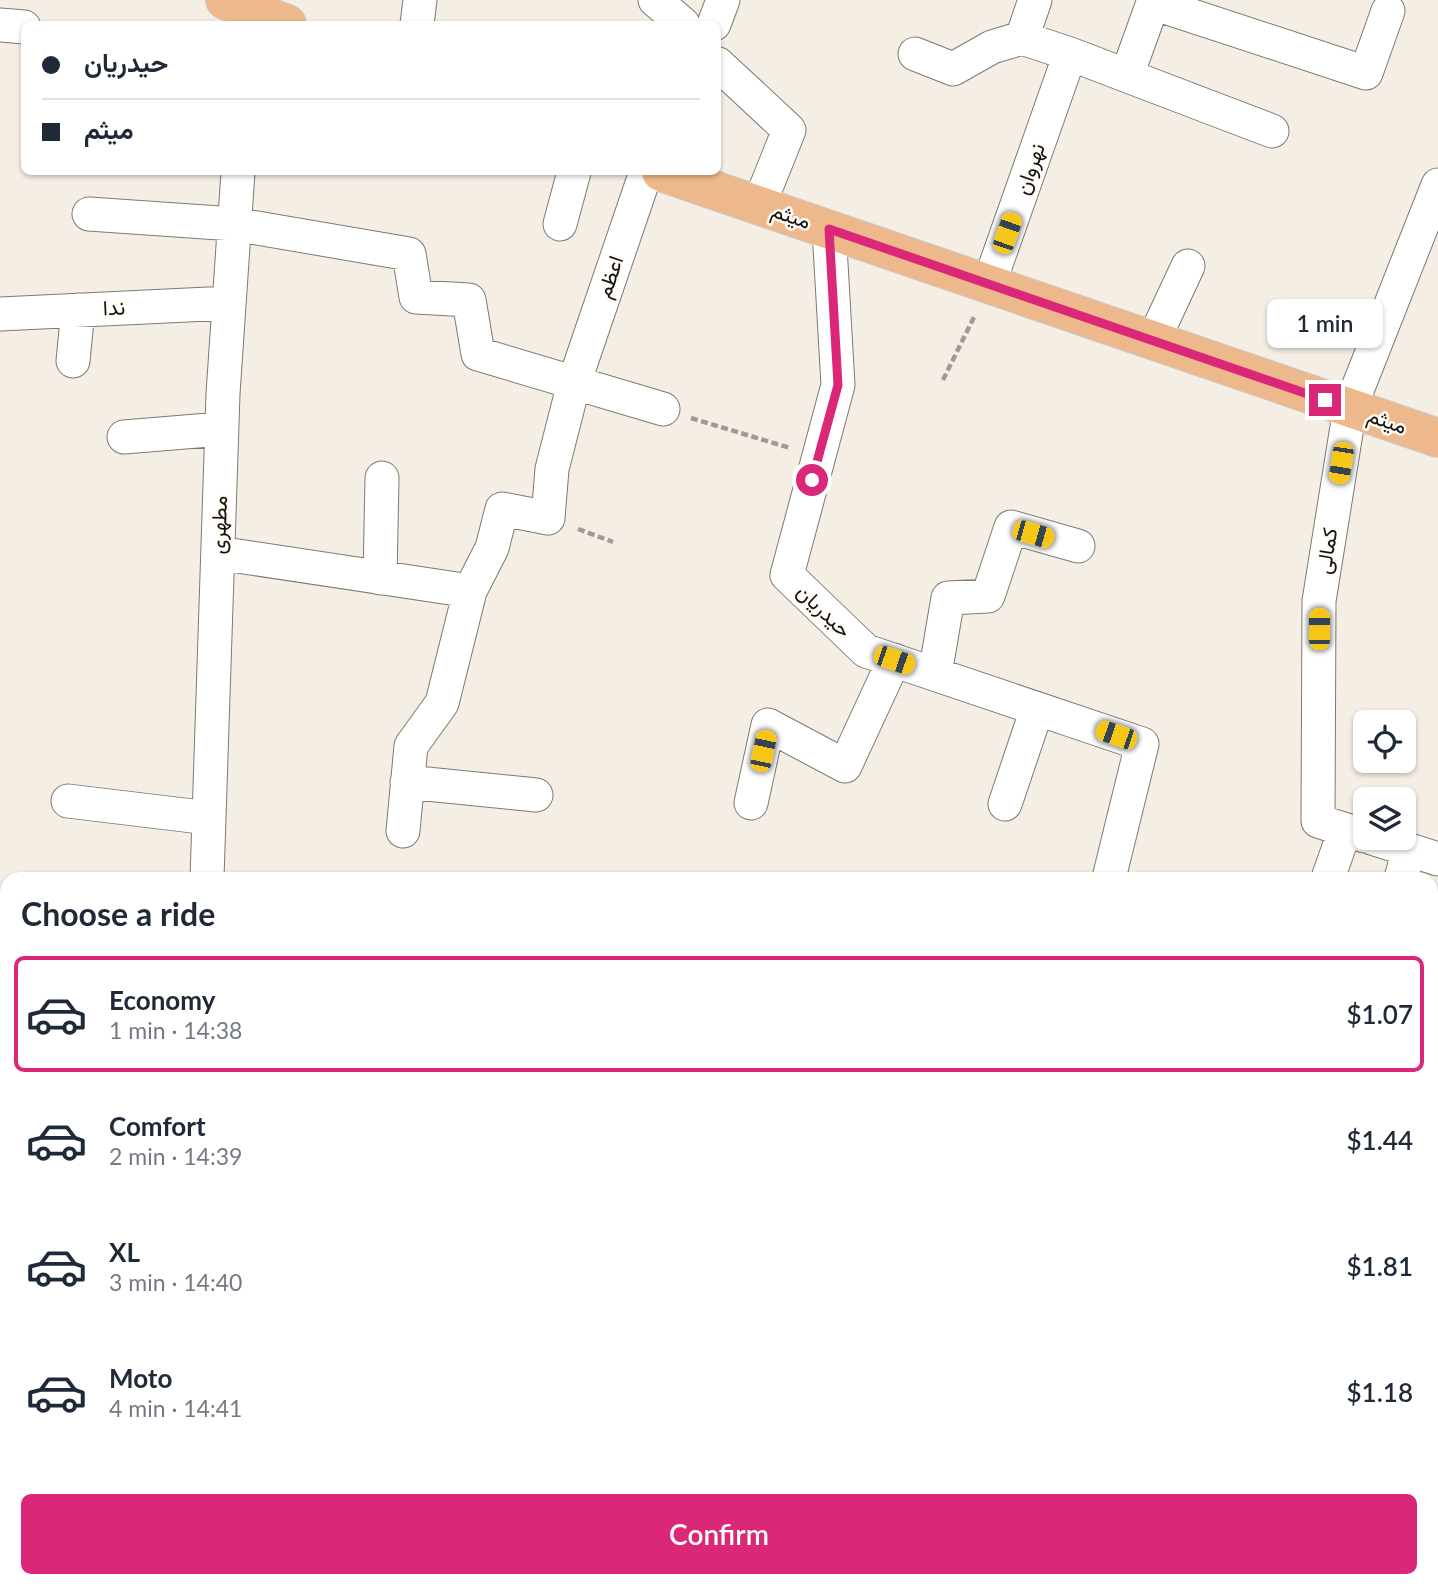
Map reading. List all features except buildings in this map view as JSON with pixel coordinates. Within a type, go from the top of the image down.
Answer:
[{"type":"main road","points":[[243,9],[278,21]]},
{"type":"main road","name":"میثم","points":[[681,175],[759,205],[1438,438]]},
{"type":"street","points":[[417,21],[419,0]]},
{"type":"street","points":[[655,0],[680,21]]},
{"type":"street","points":[[715,21],[723,0]]},
{"type":"street","points":[[1022,38],[1035,0]]},
{"type":"street","points":[[1127,75],[1153,2],[1234,14],[1366,73],[1388,11]]},
{"type":"street","points":[[0,25],[21,27]]},
{"type":"street","points":[[915,54],[953,69],[992,47],[1022,38],[1272,131]]},
{"type":"street","name":"نهروان","points":[[989,284],[1070,54]]},
{"type":"street","points":[[721,67],[789,130],[759,205]]},
{"type":"street","name":"مطهری","points":[[207,872],[221,429],[238,175]]},
{"type":"street","points":[[560,224],[573,175]]},
{"type":"street","name":"اعظم","points":[[470,591],[492,548],[502,509],[548,518],[552,469],[573,383],[645,175]]},
{"type":"street","name":"کمالی","points":[[1331,872],[1350,831],[1319,601],[1350,408],[1438,185]]},
{"type":"street","points":[[89,214],[234,224],[409,254],[416,297],[469,300],[478,354],[663,409]]},
{"type":"street","name":"حیدریان","points":[[829,229],[838,385],[787,575],[866,651],[1142,744],[1110,872]]},
{"type":"street","points":[[1153,341],[1188,266]]},
{"type":"street","name":"ندا","points":[[0,314],[229,303]]},
{"type":"street","points":[[73,361],[78,310]]},
{"type":"street","points":[[124,437],[221,429]]},
{"type":"street","points":[[380,578],[382,478]]},
{"type":"street","points":[[935,674],[948,598],[989,596],[1011,527],[1078,547]]},
{"type":"street","points":[[218,553],[470,591],[442,703],[411,746],[403,831]]},
{"type":"street","points":[[751,803],[768,725],[845,766],[894,660]]},
{"type":"street","points":[[1005,804],[1037,709]]},
{"type":"street","points":[[407,782],[536,795]]},
{"type":"street","points":[[68,801],[209,818]]},
{"type":"street","points":[[1350,831],[1416,863]]},
{"type":"path","points":[[943,380],[989,284]]},
{"type":"path","points":[[663,409],[819,457]]},
{"type":"route","points":[[812,480],[838,385],[829,229],[1325,400]]}]
